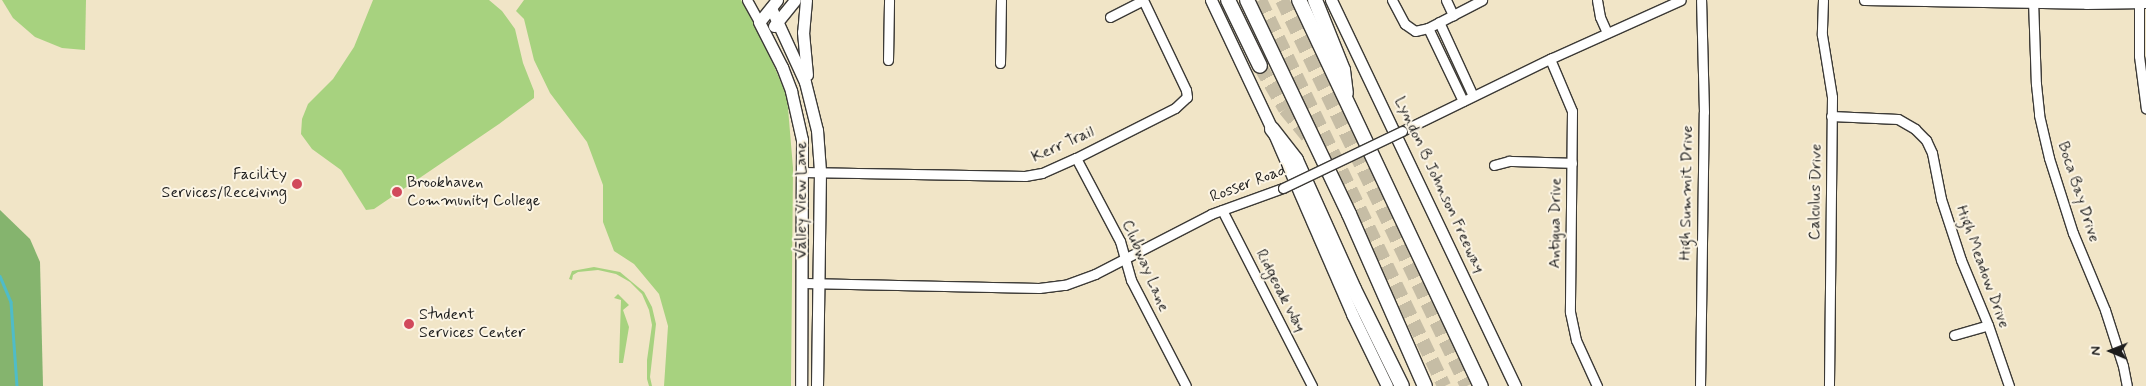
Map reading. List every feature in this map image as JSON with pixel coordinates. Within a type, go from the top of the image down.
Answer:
[{"type":"highway","points":[[1228,0],[1260,66]]},
{"type":"highway","points":[[1247,0],[1349,214],[1425,386]]},
{"type":"highway","points":[[1299,0],[1481,386]]},
{"type":"highway","points":[[1315,0],[1344,70],[1347,103]]},
{"type":"highway","points":[[1272,129],[1296,160],[1354,289],[1402,386]]},
{"type":"main road","points":[[766,35],[794,0]]},
{"type":"main road","points":[[806,0],[803,32],[808,94]]},
{"type":"main road","points":[[1211,0],[1272,129],[1352,314],[1387,386]]},
{"type":"main road","name":"Lyndon B Johnson Freeway","points":[[1331,0],[1515,386]]},
{"type":"main road","name":"Valley View Lane","points":[[771,3],[760,22],[782,67],[798,119],[802,172],[801,386]]},
{"type":"main road","name":"Valley View Lane","points":[[771,3],[796,60],[808,94],[817,130],[820,171],[817,386]]},
{"type":"street","points":[[747,0],[760,22]]},
{"type":"street","points":[[888,60],[890,0]]},
{"type":"street","points":[[1000,63],[1001,0]]},
{"type":"street","points":[[1110,17],[1143,0]]},
{"type":"street","name":"Kerr Trail","points":[[802,172],[1025,176],[1042,173],[1076,158],[1175,108],[1187,97],[1186,90],[1143,0]]},
{"type":"street","points":[[1392,0],[1409,29],[1415,31],[1428,28],[1482,0]]},
{"type":"street","points":[[1446,0],[1453,15]]},
{"type":"street","points":[[1597,0],[1606,33]]},
{"type":"street","name":"Rosser Road","points":[[802,283],[1053,287],[1078,281],[1222,210],[1283,188],[1550,59],[1681,0]]},
{"type":"street","name":"High Summit Drive","points":[[1700,386],[1704,112],[1701,0]]},
{"type":"street","name":"Calculus Drive","points":[[1823,0],[1822,35],[1830,80],[1831,116],[1829,386]]},
{"type":"street","points":[[1864,0],[2141,2],[2139,56],[2146,109]]},
{"type":"street","name":"Boca Bay Drive","points":[[2033,1],[2039,115],[2049,158],[2073,233],[2105,310],[2123,366],[2127,386]]},
{"type":"street","points":[[1439,22],[1473,96]]},
{"type":"street","points":[[1428,28],[1462,102]]},
{"type":"street","name":"Antigua Drive","points":[[1550,59],[1572,112],[1570,312],[1576,340],[1597,386]]},
{"type":"street","name":"High Meadow Drive","points":[[1831,116],[1898,119],[1915,129],[1926,140],[1932,153],[1941,199],[1961,260],[1988,324],[2009,386]]},
{"type":"street","name":"Clubway Lane","points":[[1076,158],[1120,241],[1131,280],[1186,386]]},
{"type":"street","points":[[1494,165],[1509,162],[1572,163]]},
{"type":"street","name":"Ridgeoak Way","points":[[1222,210],[1312,386]]},
{"type":"street","points":[[1954,335],[1988,324]]},
{"type":"green space","points":[[2,0],[86,0],[85,50],[62,48],[35,37],[13,18]]},
{"type":"green space","points":[[373,0],[489,0],[502,11],[515,29],[523,63],[534,91],[534,98],[374,209],[366,210],[341,170],[312,149],[301,134],[302,119],[308,104],[333,79],[354,47]]},
{"type":"green space","points":[[524,0],[741,0],[762,38],[787,96],[793,168],[791,386],[664,386],[668,326],[659,294],[634,264],[614,251],[603,222],[603,185],[587,142],[550,93],[534,60],[524,19],[516,11]]},
{"type":"green space","points":[[0,210],[30,239],[40,262],[43,386],[0,386]]},
{"type":"green space","points":[[594,267],[620,272],[644,292],[652,307],[656,324],[650,377],[652,386],[649,386],[647,379],[647,360],[652,325],[649,310],[642,294],[630,282],[616,274],[598,270],[578,272],[573,275],[572,280],[569,279],[572,271]]},
{"type":"green space","points":[[618,294],[629,305],[623,310],[629,327],[623,363],[619,363],[621,300],[614,298]]},
{"type":"waterway","points":[[0,276],[11,302],[17,386]]},
{"type":"tunnel","points":[[1260,0],[1444,386]]},
{"type":"tunnel","points":[[1282,0],[1467,386]]},
{"type":"tunnel","points":[[1260,66],[1285,109],[1312,142]]},
{"type":"place","name":"Facility Services/Receiving","points":[[297,184]]},
{"type":"place","name":"Brookhaven Community College","points":[[397,192]]},
{"type":"place","name":"Student Services Center","points":[[409,324]]}]
